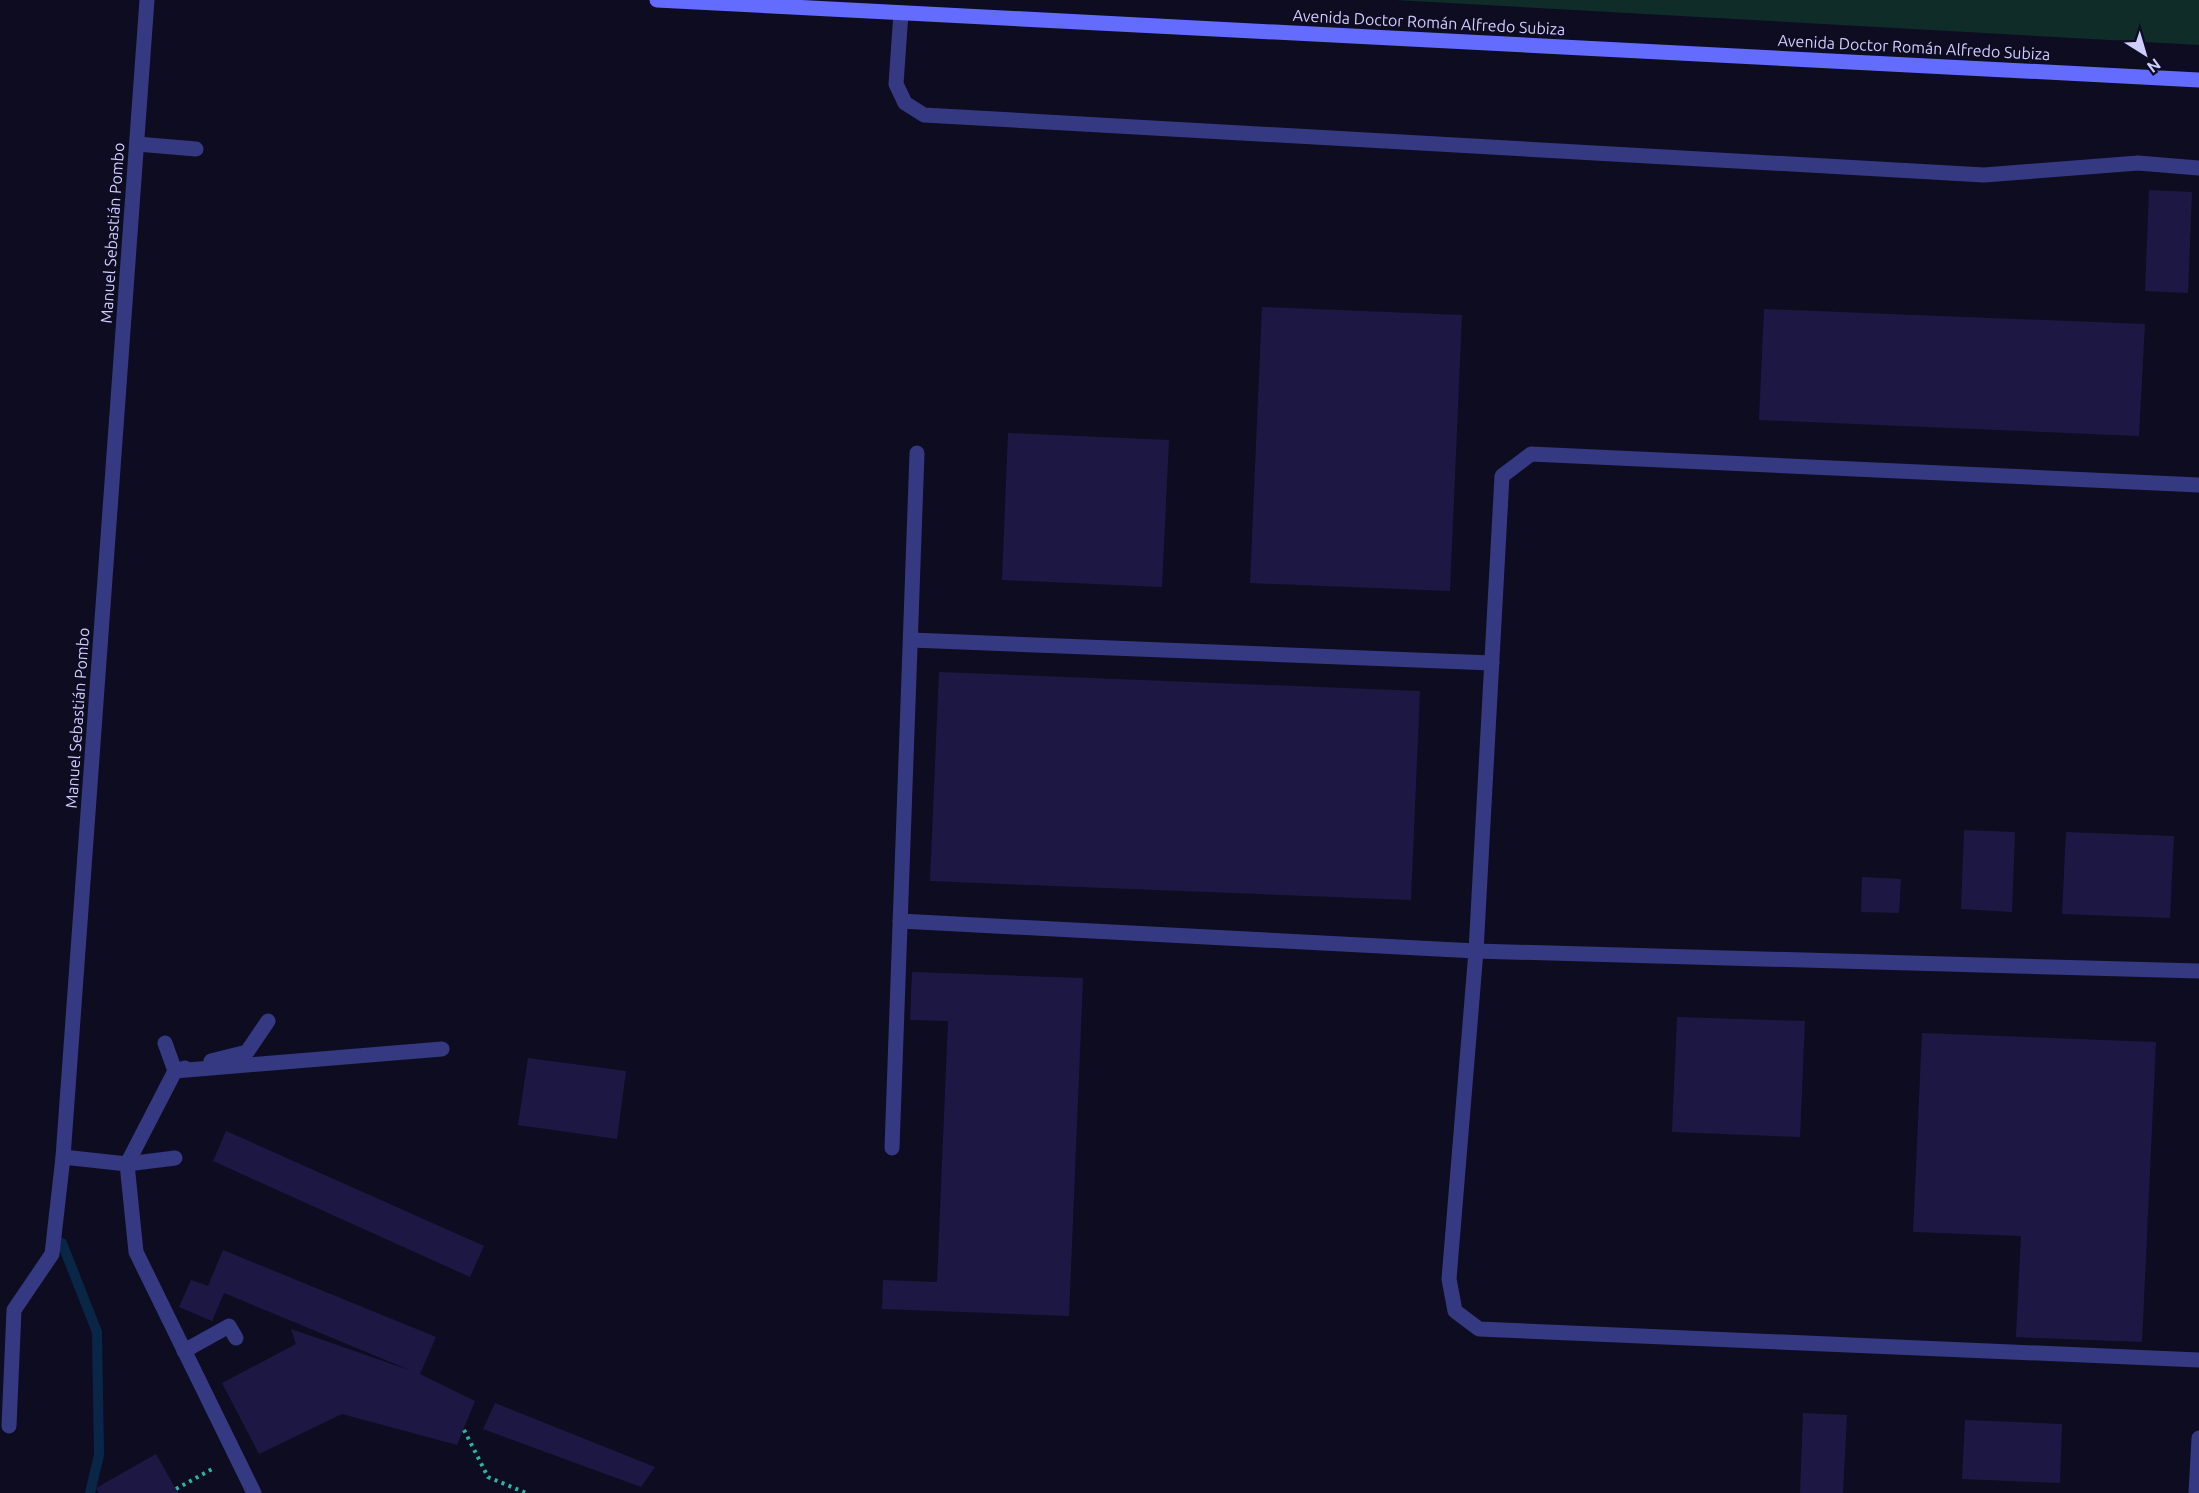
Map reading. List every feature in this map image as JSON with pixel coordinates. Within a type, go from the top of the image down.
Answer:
[{"type":"main road","name":"Avenida Doctor Román Alfredo Subiza","points":[[657,0],[2199,80]]},
{"type":"street","name":"Manuel Sebastián Pombo","points":[[9,1426],[7,1313],[52,1254],[63,1157],[147,0]]},
{"type":"street","points":[[901,13],[896,84],[905,102],[924,115],[1984,175],[2138,164],[2199,168]]},
{"type":"street","points":[[137,144],[196,148]]},
{"type":"street","points":[[892,1149],[917,453]]},
{"type":"street","points":[[2199,485],[1531,454],[1502,476],[1476,951],[1449,1279],[1455,1311],[1479,1329],[2199,1360]]},
{"type":"street","points":[[910,640],[1492,663]]},
{"type":"street","points":[[900,921],[1476,951],[2199,971]]},
{"type":"street","points":[[175,1071],[247,1052],[268,1021]]},
{"type":"street","points":[[165,1043],[175,1071],[127,1164],[136,1252],[254,1493]]},
{"type":"street","points":[[175,1071],[442,1049]]},
{"type":"street","points":[[63,1157],[127,1164],[175,1158]]},
{"type":"street","points":[[184,1351],[229,1326],[236,1338]]},
{"type":"street","points":[[2196,1493],[2199,1438]]},
{"type":"path","points":[[464,1430],[488,1477],[526,1493]]},
{"type":"path","points":[[176,1490],[236,1456]]},
{"type":"green space","points":[[1395,0],[2199,0],[2199,45]]},
{"type":"building","points":[[2149,190],[2192,192],[2188,293],[2145,291]]},
{"type":"building","points":[[1262,307],[1462,315],[1450,591],[1250,583]]},
{"type":"building","points":[[1764,309],[2145,324],[2139,436],[1759,420]]},
{"type":"building","points":[[1008,433],[1169,440],[1162,587],[1002,580]]},
{"type":"building","points":[[939,672],[1420,691],[1411,900],[930,881]]},
{"type":"building","points":[[1964,830],[2015,832],[2012,912],[1961,909]]},
{"type":"building","points":[[2066,832],[2174,836],[2170,918],[2062,914]]},
{"type":"building","points":[[1862,877],[1901,879],[1899,913],[1861,912]]},
{"type":"building","points":[[912,972],[1083,978],[1069,1316],[882,1309],[883,1280],[937,1282],[948,1021],[910,1020]]},
{"type":"building","points":[[1677,1017],[1805,1021],[1800,1137],[1672,1132]]},
{"type":"building","points":[[1922,1033],[2156,1042],[2142,1342],[2016,1337],[2021,1236],[1913,1232]]},
{"type":"building","points":[[528,1058],[626,1071],[617,1139],[518,1125]]},
{"type":"building","points":[[226,1131],[484,1246],[470,1277],[213,1161]]},
{"type":"building","points":[[223,1250],[436,1337],[420,1374],[475,1401],[457,1445],[342,1414],[259,1454],[222,1383],[296,1344],[291,1329],[412,1371],[224,1293],[212,1321],[179,1307],[191,1280],[208,1286]]},
{"type":"building","points":[[495,1403],[655,1467],[641,1487],[483,1429]]},
{"type":"building","points":[[1803,1413],[1847,1415],[1843,1493],[1800,1493]]},
{"type":"building","points":[[1965,1420],[2062,1424],[2060,1483],[1962,1479]]},
{"type":"building","points":[[156,1454],[178,1493],[99,1493],[96,1488]]},
{"type":"waterway","points":[[62,1243],[97,1332],[99,1455],[90,1493]]}]
